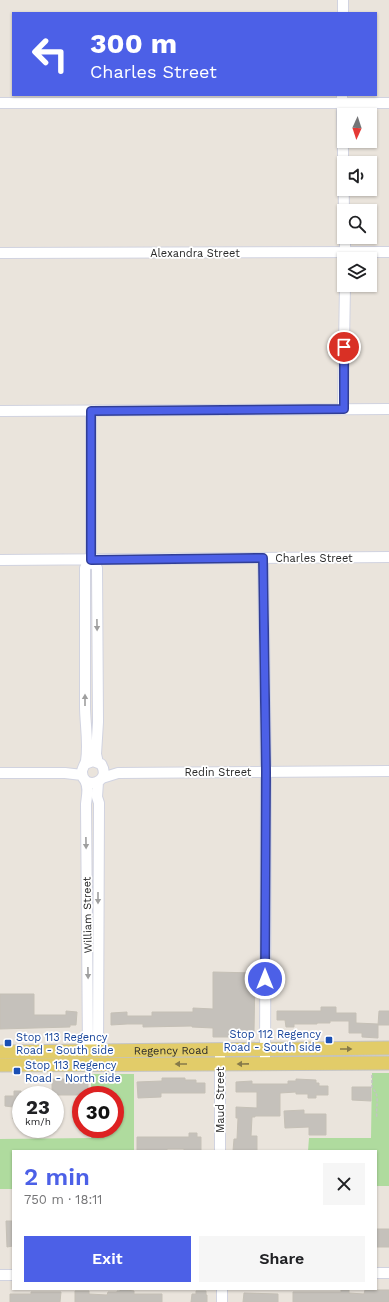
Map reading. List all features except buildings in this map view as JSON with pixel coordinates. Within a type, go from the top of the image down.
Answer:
[{"type":"main road","name":"Regency Road","points":[[0,1052],[389,1048]]},
{"type":"main road","name":"Regency Road","points":[[0,1065],[389,1063]]},
{"type":"street","points":[[343,0],[343,12]]},
{"type":"street","points":[[0,103],[342,99],[389,103]]},
{"type":"street","points":[[342,99],[344,204]]},
{"type":"street","name":"Alexandra Street","points":[[377,253],[389,252]]},
{"type":"street","name":"Alexandra Street","points":[[0,253],[337,256]]},
{"type":"street","points":[[344,409],[345,292]]},
{"type":"street","points":[[0,411],[389,409]]},
{"type":"street","name":"William Street","points":[[91,411],[91,560],[97,568],[98,722],[96,754],[100,765]]},
{"type":"street","name":"Charles Street","points":[[0,560],[389,557]]},
{"type":"street","points":[[263,558],[266,772],[266,1063]]},
{"type":"street","name":"William Street","points":[[91,560],[85,568],[87,753],[84,772],[87,784],[88,995],[93,1031]]},
{"type":"street","points":[[85,598],[97,598]]},
{"type":"street","points":[[86,722],[98,722]]},
{"type":"street","points":[[0,773],[84,772],[93,761],[100,765],[104,770],[100,780],[91,783],[84,772]]},
{"type":"street","name":"Redin Street","points":[[100,765],[118,773]]},
{"type":"street","name":"Redin Street","points":[[100,780],[118,773],[389,771]]},
{"type":"street","name":"William Street","points":[[93,1051],[93,1031],[98,995],[99,804],[97,797],[100,780]]},
{"type":"street","points":[[86,804],[99,804]]},
{"type":"street","points":[[88,995],[98,995]]},
{"type":"street","name":"Maud Street","points":[[220,1050],[220,1150]]},
{"type":"street","points":[[377,1273],[389,1273]]},
{"type":"street","points":[[0,1275],[12,1275]]},
{"type":"street","points":[[222,1290],[222,1302]]},
{"type":"path","points":[[372,1071],[372,1088],[377,1094],[377,1118]]},
{"type":"green space","points":[[372,1073],[389,1073],[389,1186],[377,1186],[377,1150],[308,1150],[309,1138],[371,1138]]},
{"type":"green space","points":[[91,1074],[134,1074],[134,1150],[12,1150],[12,1189],[0,1189],[0,1139],[124,1138],[124,1086],[91,1086]]},
{"type":"place","name":"Stop 112 Regency Road - South side","points":[[329,1040]]},
{"type":"place","name":"Stop 113 Regency Road - South side","points":[[8,1043]]},
{"type":"place","name":"Stop 113 Regency Road - North side","points":[[17,1071]]},
{"type":"route","points":[[265,979],[266,772],[263,558],[91,560],[91,411],[344,409],[344,347]]}]
